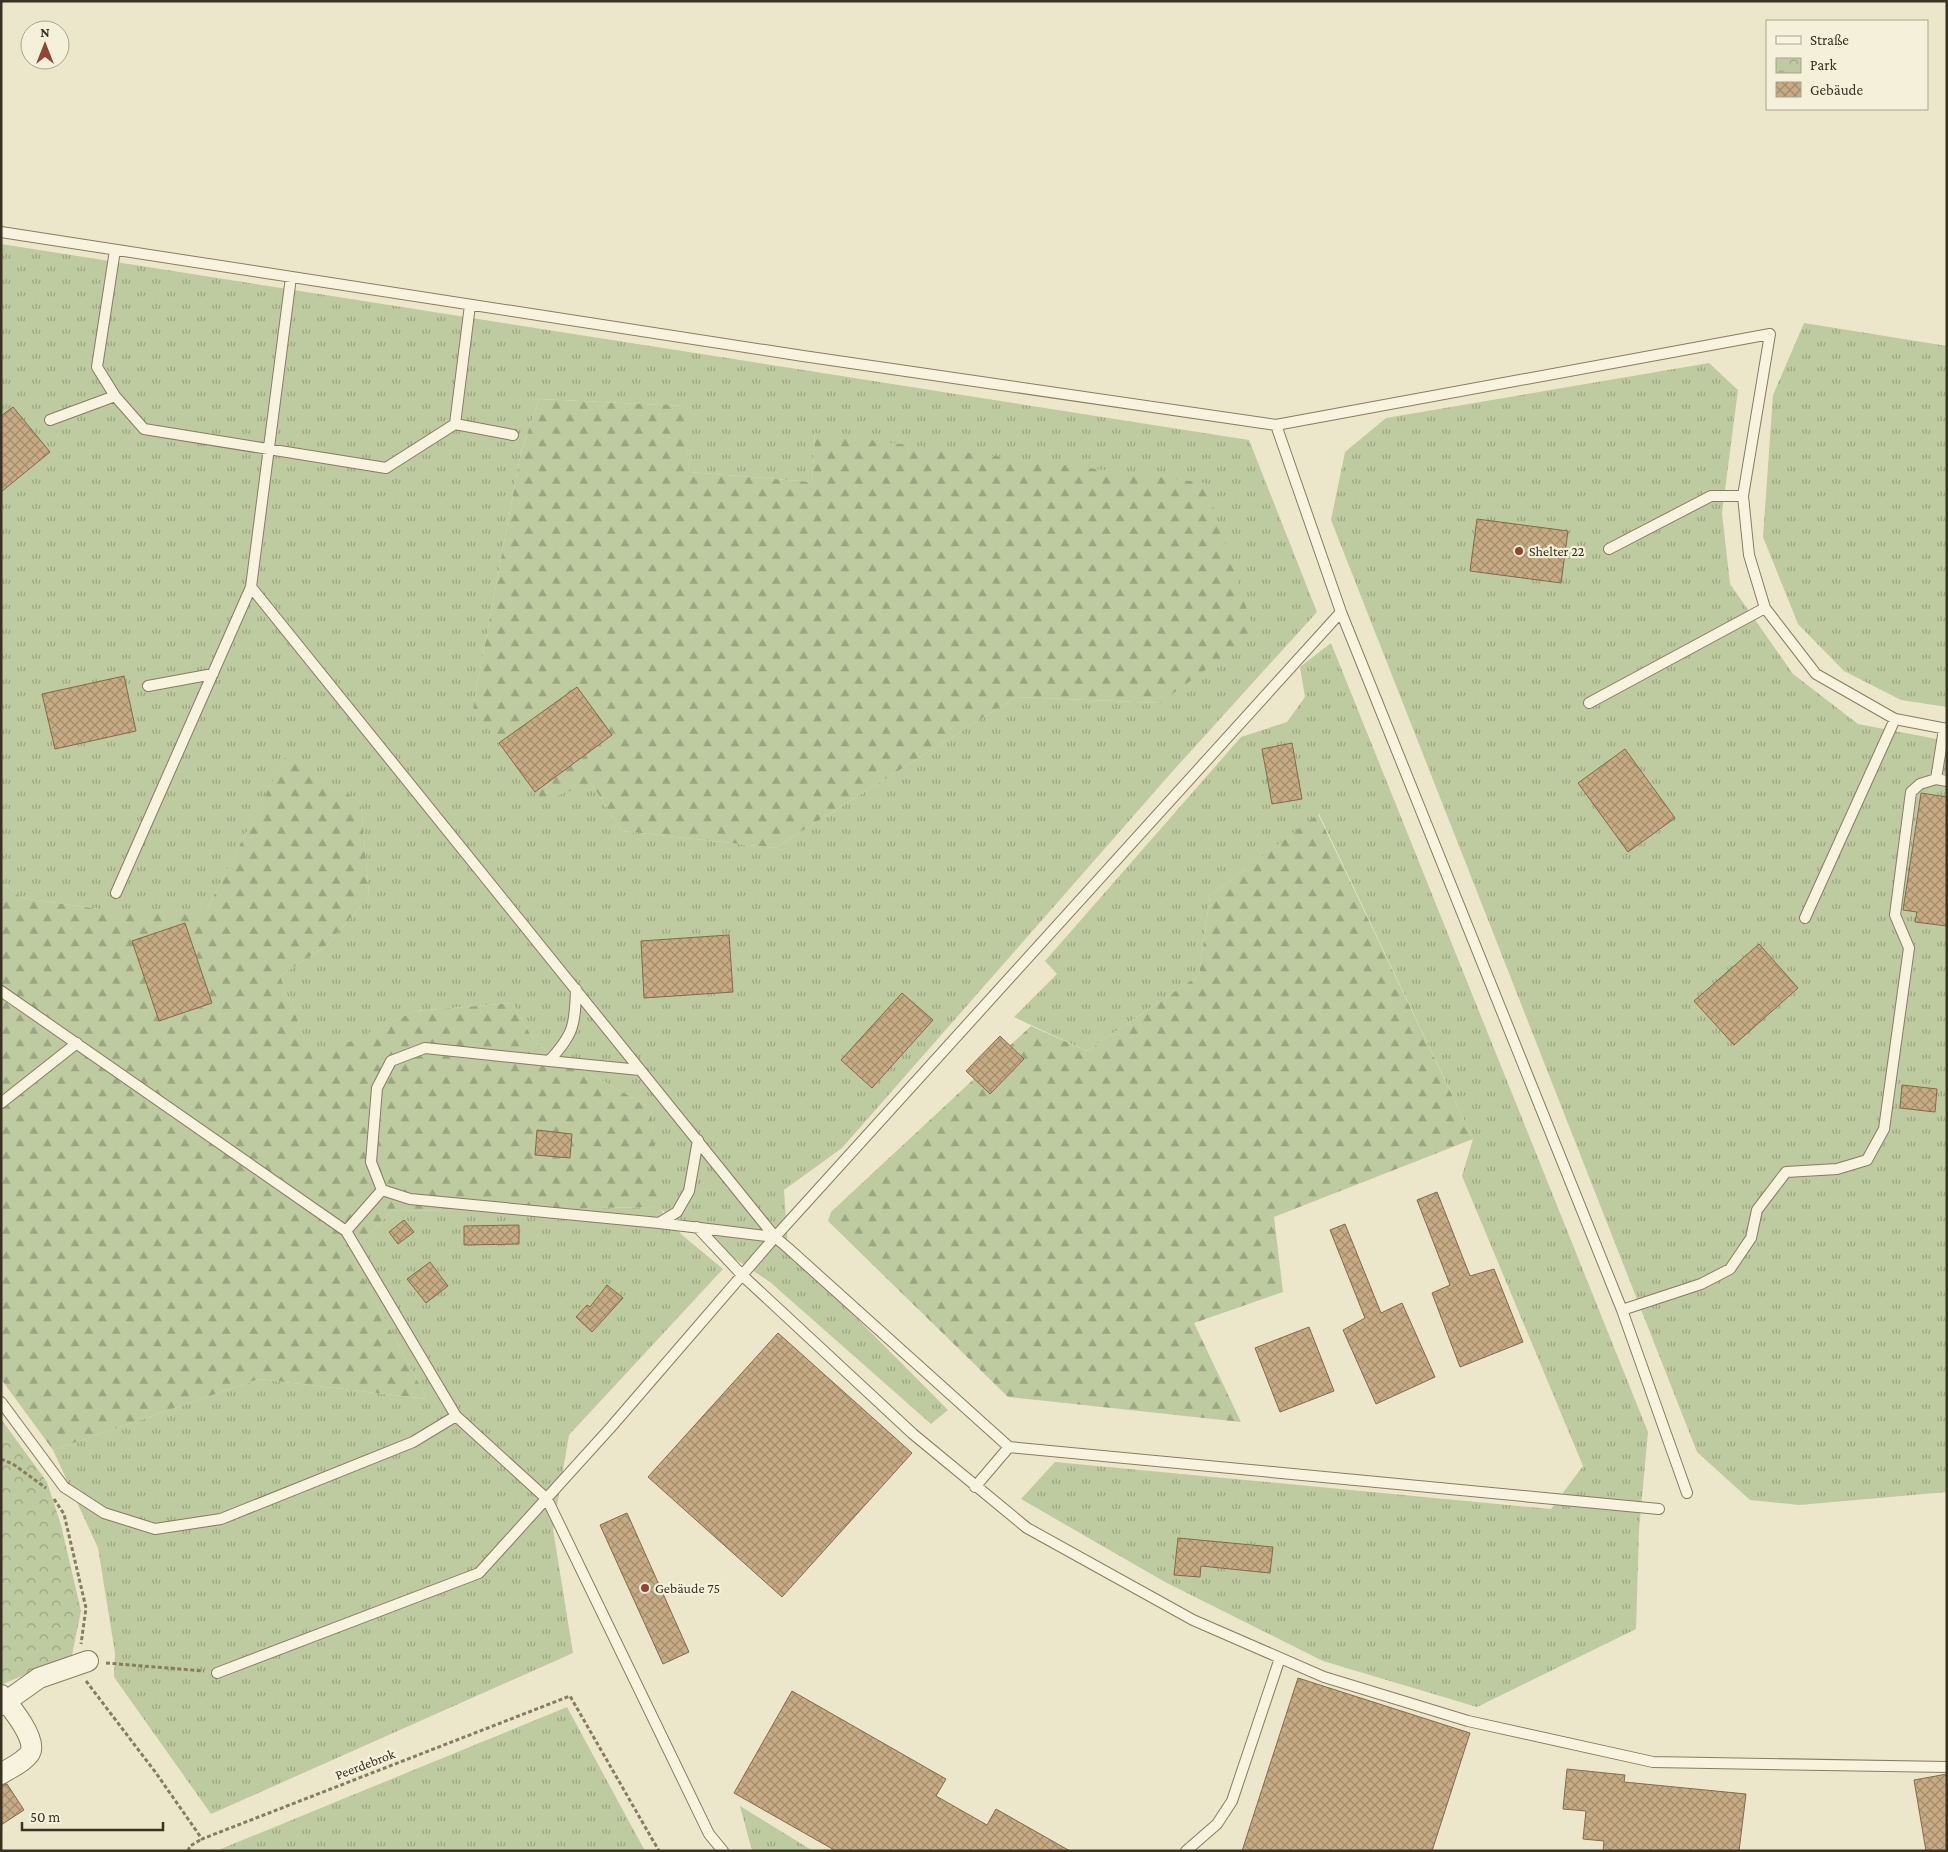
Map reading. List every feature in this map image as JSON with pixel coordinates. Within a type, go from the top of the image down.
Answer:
[{"type":"street","points":[[1,1774],[24,1758],[32,1748],[28,1733],[3,1700],[39,1678],[81,1664]]},
{"type":"lane","points":[[1,232],[803,356],[1276,425],[1770,334],[1744,496],[1749,555],[1765,608],[1816,674],[1895,718],[1945,729],[1942,780],[1920,784],[1912,792],[1895,915],[1909,948],[1884,1129],[1867,1160],[1838,1169],[1786,1172],[1756,1210],[1751,1238],[1730,1269],[1701,1284],[1622,1310]]},
{"type":"lane","points":[[115,250],[97,368],[115,396],[144,429],[386,468],[455,424],[513,434]]},
{"type":"lane","points":[[116,893],[251,587],[291,277]]},
{"type":"lane","points":[[455,424],[470,304]]},
{"type":"lane","points":[[50,420],[115,396]]},
{"type":"lane","points":[[1276,425],[1341,612],[1622,1310],[1687,1493]]},
{"type":"lane","points":[[1609,550],[1711,496],[1744,496]]},
{"type":"lane","points":[[251,587],[775,1237],[1008,1447],[1659,1510]]},
{"type":"lane","points":[[1589,703],[1765,608]]},
{"type":"lane","points":[[217,1672],[479,1573],[547,1499],[775,1237],[1341,612]]},
{"type":"lane","points":[[148,686],[213,674]]},
{"type":"lane","points":[[1805,918],[1895,718]]},
{"type":"lane","points":[[549,1061],[567,1041],[575,1020],[576,989]]},
{"type":"lane","points":[[1,991],[346,1231],[456,1416],[547,1499],[709,1834],[723,1851]]},
{"type":"lane","points":[[1,1103],[77,1043]]},
{"type":"lane","points":[[382,1190],[371,1162],[376,1088],[391,1061],[425,1048],[640,1070]]},
{"type":"lane","points":[[659,1223],[677,1212],[689,1190],[698,1140]]},
{"type":"lane","points":[[382,1190],[410,1199],[659,1223],[775,1237]]},
{"type":"lane","points":[[346,1231],[382,1190]]},
{"type":"lane","points":[[697,1227],[743,1276],[913,1434],[1027,1528],[1193,1620],[1280,1658],[1324,1677],[1468,1721],[1653,1762],[1947,1767]]},
{"type":"lane","points":[[1,1402],[64,1487],[104,1513],[155,1529],[221,1519],[414,1442],[456,1416]]},
{"type":"lane","points":[[975,1487],[1008,1447]]},
{"type":"lane","points":[[1186,1851],[1217,1824],[1232,1801],[1280,1658]]},
{"type":"path","points":[[1,1459],[13,1464],[48,1490]]},
{"type":"path","points":[[53,1498],[64,1514],[86,1608],[81,1664],[202,1839],[190,1846],[188,1851]]},
{"type":"path","points":[[81,1664],[217,1672]]},
{"type":"path","name":"Peerdebrok","points":[[202,1839],[570,1696],[658,1851]]},
{"type":"green space","points":[[1,244],[1249,440],[1317,612],[1171,773],[842,1148],[784,1190],[788,1249],[948,1410],[931,1424],[770,1282],[660,1209],[682,1235],[723,1269],[569,1435],[553,1529],[573,1653],[211,1814],[114,1677],[115,1653],[98,1548],[53,1450],[259,1379],[427,1399],[350,1253],[392,1211],[658,1207],[651,1108],[536,1044],[512,1003],[415,1011],[313,1060],[280,976],[327,945],[369,896],[361,802],[286,756],[207,909],[99,909],[22,898],[1,882]],"holes":[[[539,399],[684,406],[689,472],[812,482],[815,433],[1160,703],[1016,697],[775,848],[622,831],[591,783],[473,708],[521,452]]]},
{"type":"green space","points":[[1804,323],[1947,346],[1947,707],[1901,700],[1844,671],[1798,624],[1763,537],[1773,395]]},
{"type":"green space","points":[[1709,363],[1738,390],[1722,513],[1730,584],[1793,674],[1858,724],[1947,741],[1947,1492],[1799,1505],[1750,1500],[1697,1452],[1331,520],[1345,452],[1386,418]]},
{"type":"green space","points":[[539,399],[685,406],[689,472],[812,482],[815,433],[1205,483],[1255,634],[1160,703],[1016,697],[775,848],[622,831],[591,783],[543,801],[473,708],[521,452]]},
{"type":"green space","points":[[1331,643],[1648,1432],[1639,1530],[1636,1629],[1477,1707],[1323,1661],[1165,1582],[1021,1499],[1055,1462],[1551,1509],[1583,1466],[1462,1176],[1473,1139],[1319,814],[1210,896],[1199,975],[1087,1051],[1014,1017],[1057,974],[1045,961],[1241,737],[1287,722],[1305,697],[1300,667]]},
{"type":"green space","points":[[286,755],[361,802],[369,896],[327,945],[280,976],[313,1059],[415,1011],[512,1003],[536,1044],[651,1108],[659,1207],[392,1211],[350,1253],[427,1399],[259,1379],[53,1450],[1,1379],[1,882],[22,898],[99,909],[207,909]]},
{"type":"green space","points":[[1318,814],[1473,1139],[1274,1217],[1283,1292],[1194,1323],[1241,1422],[1008,1397],[828,1221],[831,1212],[1031,1026],[1087,1051],[1199,975],[1210,896]]},
{"type":"green space","points":[[1,1419],[47,1482],[61,1525],[81,1611],[72,1655],[3,1684],[1,1681]]},
{"type":"green space","points":[[567,1707],[645,1851],[216,1851]]},
{"type":"green space","points":[[740,1806],[813,1851],[752,1851]]},
{"type":"building","points":[[13,407],[50,452],[1,492],[1,416]]},
{"type":"building","name":"Shelter 22","points":[[1477,519],[1568,531],[1561,583],[1470,571]]},
{"type":"building","points":[[124,676],[136,731],[55,749],[42,694]]},
{"type":"building","points":[[577,687],[612,735],[535,792],[499,743]]},
{"type":"building","points":[[1292,743],[1302,799],[1272,804],[1262,749]]},
{"type":"building","points":[[1625,749],[1675,818],[1628,852],[1578,783]]},
{"type":"building","points":[[1921,793],[1947,797],[1947,926],[1915,922],[1917,912],[1903,910]]},
{"type":"building","points":[[185,923],[212,1003],[159,1021],[132,941]]},
{"type":"building","points":[[729,935],[733,992],[644,998],[641,941]]},
{"type":"building","points":[[1759,944],[1798,988],[1734,1045],[1694,1001]]},
{"type":"building","points":[[902,993],[933,1020],[872,1088],[841,1060]]},
{"type":"building","points":[[1000,1036],[1024,1059],[990,1094],[966,1071]]},
{"type":"building","points":[[1902,1085],[1937,1089],[1935,1112],[1900,1108]]},
{"type":"building","points":[[537,1130],[572,1134],[570,1158],[535,1155]]},
{"type":"building","points":[[1437,1192],[1470,1276],[1494,1269],[1523,1342],[1460,1367],[1432,1293],[1450,1285],[1417,1200]]},
{"type":"building","points":[[404,1220],[414,1232],[398,1244],[389,1232]]},
{"type":"building","points":[[1345,1224],[1381,1313],[1402,1303],[1435,1377],[1376,1404],[1343,1330],[1365,1318],[1330,1230]]},
{"type":"building","points":[[519,1225],[519,1244],[464,1245],[464,1226]]},
{"type":"building","points":[[430,1262],[448,1286],[426,1303],[407,1279]]},
{"type":"building","points":[[607,1285],[623,1298],[592,1332],[576,1317],[587,1305],[590,1307]]},
{"type":"building","points":[[1309,1327],[1334,1391],[1280,1412],[1255,1348]]},
{"type":"building","points":[[778,1333],[912,1453],[782,1597],[648,1477]]},
{"type":"building","name":"Gebäude 75","points":[[627,1513],[689,1652],[663,1664],[600,1525]]},
{"type":"building","points":[[1178,1538],[1273,1547],[1270,1573],[1201,1566],[1200,1577],[1174,1575]]},
{"type":"building","points":[[1298,1678],[1470,1733],[1432,1851],[1242,1851]]},
{"type":"building","points":[[792,1691],[946,1779],[936,1796],[987,1825],[996,1809],[1070,1851],[836,1851],[734,1793]]},
{"type":"building","points":[[1567,1769],[1625,1775],[1624,1782],[1746,1794],[1739,1851],[1603,1851],[1604,1841],[1583,1839],[1586,1811],[1563,1809]]},
{"type":"building","points":[[1947,1774],[1947,1851],[1926,1851],[1914,1780]]},
{"type":"building","points":[[7,1784],[24,1810],[1,1825],[1,1786]]},
{"type":"place","name":"Shelter 22","points":[[1519,551]]},
{"type":"place","name":"Gebäude 75","points":[[645,1588]]}]
